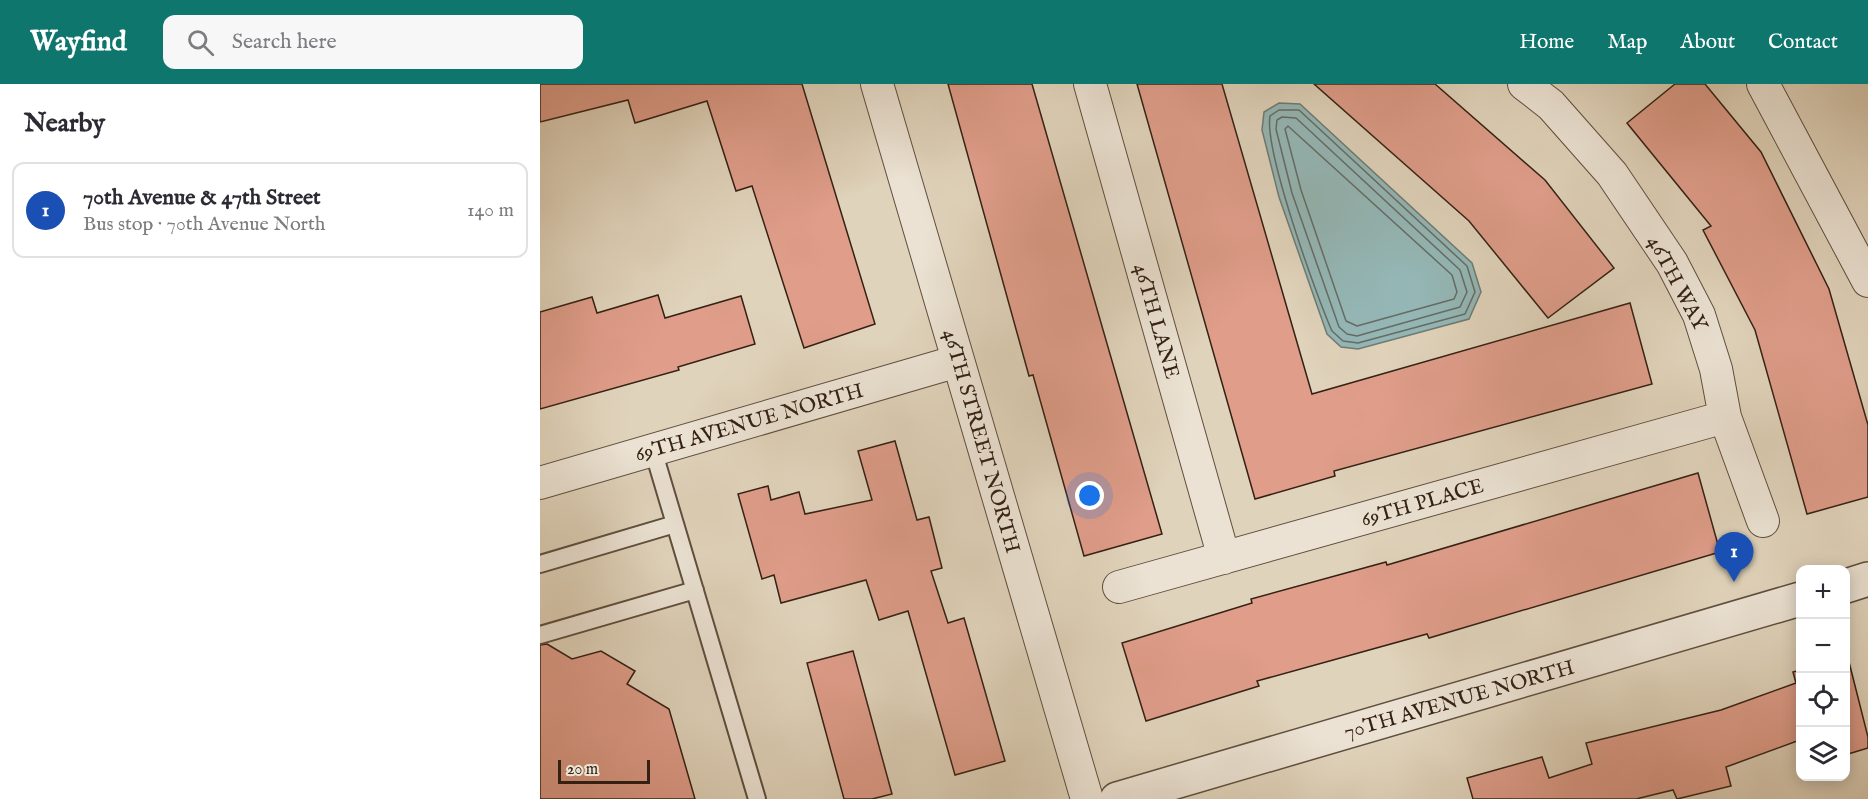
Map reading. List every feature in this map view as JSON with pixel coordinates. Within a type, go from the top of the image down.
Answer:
[{"type":"street","name":"46TH STREET NORTH","points":[[877,84],[1087,799]]},
{"type":"street","name":"46TH LANE","points":[[1090,84],[1224,558]]},
{"type":"street","name":"46TH WAY","points":[[1524,84],[1559,94],[1672,263],[1699,315],[1716,369],[1725,417],[1763,521]]},
{"type":"street","points":[[1763,84],[1868,281]]},
{"type":"street","name":"69TH AVENUE NORTH","points":[[540,483],[958,361]]},
{"type":"street","name":"69TH PLACE","points":[[1119,587],[1725,417]]},
{"type":"street","points":[[1850,584],[1868,579]]},
{"type":"street","name":"70TH AVENUE NORTH","points":[[1117,799],[1796,600]]},
{"type":"lane","points":[[653,450],[757,799]]},
{"type":"lane","points":[[540,564],[675,524]]},
{"type":"lane","points":[[540,635],[695,590]]},
{"type":"water","points":[[1279,103],[1300,104],[1472,263],[1481,292],[1469,319],[1358,349],[1341,347],[1327,334],[1279,197],[1262,130],[1264,112]]},
{"type":"building","points":[[540,84],[802,84],[875,324],[804,348],[752,186],[736,191],[707,101],[635,123],[628,100],[540,122]]},
{"type":"building","points":[[948,84],[1032,84],[1162,534],[1084,556],[1033,375],[1029,376]]},
{"type":"building","points":[[1137,84],[1222,84],[1312,394],[1630,303],[1652,384],[1334,471],[1335,476],[1255,499]]},
{"type":"building","points":[[1314,84],[1435,84],[1545,180],[1614,268],[1548,318],[1469,221]]},
{"type":"building","points":[[1675,84],[1705,84],[1761,152],[1829,289],[1868,425],[1868,497],[1807,514],[1755,330],[1703,230],[1711,226],[1627,123]]},
{"type":"building","points":[[658,295],[665,318],[741,296],[755,344],[678,367],[679,370],[540,409],[540,312],[592,297],[597,313]]},
{"type":"building","points":[[895,441],[917,520],[929,517],[942,568],[931,571],[948,623],[964,618],[1005,761],[955,775],[908,611],[879,620],[866,580],[781,603],[774,575],[762,579],[738,494],[768,486],[771,500],[799,492],[805,514],[872,500],[858,451]]},
{"type":"building","points":[[1698,473],[1720,552],[1429,638],[1427,634],[1257,681],[1259,686],[1146,721],[1122,643],[1252,603],[1251,599],[1386,562],[1387,565]]},
{"type":"building","points":[[547,644],[572,659],[601,651],[635,671],[627,684],[669,709],[695,799],[540,799],[540,645]]},
{"type":"building","points":[[853,651],[892,794],[872,799],[844,799],[807,663]]},
{"type":"building","points":[[1850,666],[1868,737],[1868,748],[1850,753]]},
{"type":"building","points":[[1796,683],[1796,741],[1726,767],[1731,786],[1677,799],[1673,790],[1636,799],[1473,799],[1467,778],[1542,757],[1549,778],[1592,764],[1586,743],[1721,710]]},
{"type":"place","name":"70th Avenue & 47th Street","points":[[1734,582]]}]
